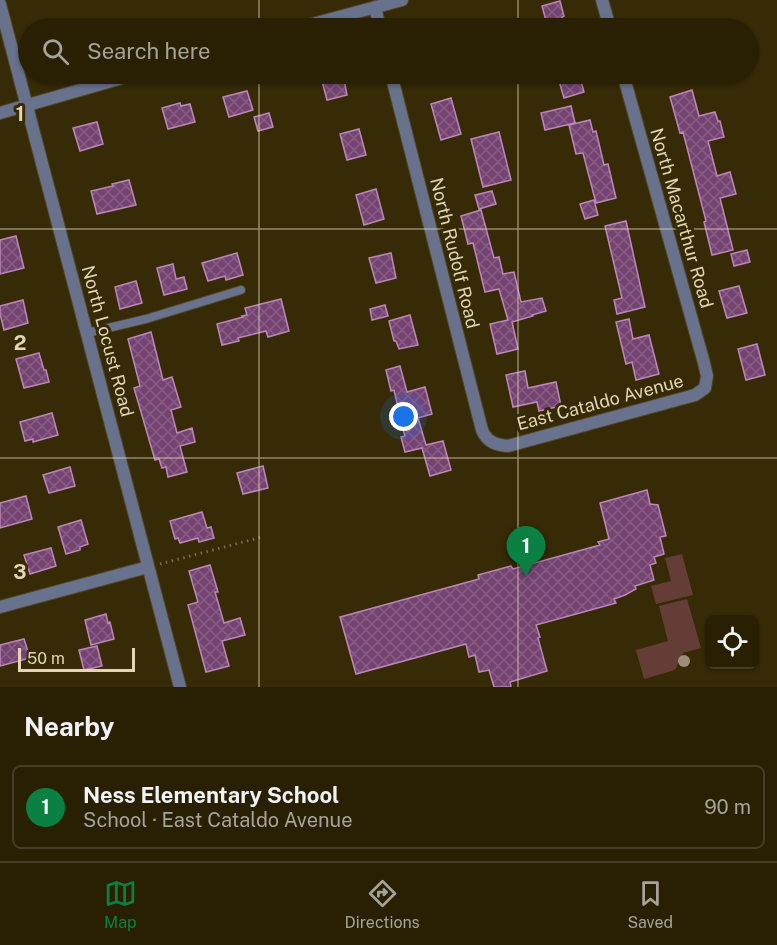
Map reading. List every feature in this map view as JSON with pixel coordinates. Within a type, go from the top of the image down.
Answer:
[{"type":"street","points":[[335,18],[402,0]]},
{"type":"street","points":[[602,0],[607,18]]},
{"type":"street","name":"North Locust Road","points":[[0,4],[18,71]]},
{"type":"street","points":[[375,7],[378,18]]},
{"type":"street","name":"North Locust Road","points":[[22,84],[180,687]]},
{"type":"street","points":[[0,112],[100,84]]},
{"type":"street","name":"North Rudolf Road","points":[[394,84],[480,424],[487,439]]},
{"type":"street","name":"North Macarthur Road","points":[[626,84],[706,372]]},
{"type":"street","name":"East Cataldo Avenue","points":[[487,439],[496,445],[508,446],[695,395],[705,388],[706,372]]},
{"type":"street","points":[[0,607],[148,567]]},
{"type":"lane","points":[[87,333],[146,319],[241,290]]},
{"type":"path","points":[[148,567],[262,537]]},
{"type":"shaded area","points":[[682,554],[693,595],[656,604],[651,586],[671,581],[665,558]]},
{"type":"shaded area","points":[[687,599],[701,648],[683,653],[675,670],[644,679],[636,650],[668,641],[659,606]]},
{"type":"building","points":[[560,1],[564,16],[562,18],[545,18],[542,6]]},
{"type":"building","points":[[323,84],[345,84],[347,95],[327,100]]},
{"type":"building","points":[[560,84],[582,84],[584,92],[564,98]]},
{"type":"building","points":[[692,90],[699,116],[715,112],[720,121],[724,137],[708,141],[717,176],[730,172],[736,194],[720,198],[733,250],[712,255],[704,222],[706,221],[683,132],[680,133],[670,97]]},
{"type":"building","points":[[247,91],[253,110],[229,117],[223,97]]},
{"type":"building","points":[[451,98],[461,134],[441,140],[431,104]]},
{"type":"building","points":[[180,103],[181,106],[190,104],[195,122],[168,129],[162,108]]},
{"type":"building","points":[[571,106],[575,123],[545,130],[541,113]]},
{"type":"building","points":[[269,113],[273,127],[258,131],[254,117]]},
{"type":"building","points":[[590,120],[593,132],[596,131],[604,165],[608,164],[616,198],[596,203],[583,153],[576,154],[569,125]]},
{"type":"building","points":[[97,122],[103,144],[80,151],[73,128]]},
{"type":"building","points":[[359,129],[366,155],[347,160],[340,134]]},
{"type":"building","points":[[499,132],[511,180],[483,187],[471,139]]},
{"type":"building","points":[[129,180],[136,205],[97,214],[91,191]]},
{"type":"building","points":[[376,189],[384,219],[364,225],[356,195]]},
{"type":"building","points":[[492,191],[496,204],[479,209],[475,195]]},
{"type":"building","points":[[594,200],[598,215],[585,219],[580,204]]},
{"type":"building","points":[[481,210],[494,258],[499,257],[503,274],[514,272],[521,302],[542,298],[546,311],[512,322],[518,349],[497,354],[490,324],[508,320],[499,289],[485,292],[473,243],[468,244],[461,216]]},
{"type":"building","points":[[626,221],[645,307],[617,314],[614,300],[622,298],[605,226]]},
{"type":"building","points":[[16,236],[24,268],[0,274],[0,240]]},
{"type":"building","points":[[747,250],[750,262],[734,266],[731,254]]},
{"type":"building","points":[[237,253],[243,275],[226,280],[225,276],[208,281],[202,263]]},
{"type":"building","points":[[391,253],[396,278],[376,283],[369,258]]},
{"type":"building","points":[[173,264],[176,279],[184,277],[187,289],[164,295],[157,268]]},
{"type":"building","points":[[136,281],[142,303],[120,309],[115,287]]},
{"type":"building","points":[[739,286],[747,313],[727,318],[719,291]]},
{"type":"building","points":[[281,299],[289,331],[268,337],[266,331],[238,338],[239,341],[222,345],[217,324],[247,315],[245,308]]},
{"type":"building","points":[[23,300],[28,323],[4,330],[0,306]]},
{"type":"building","points":[[385,305],[388,316],[372,320],[370,309]]},
{"type":"building","points":[[410,315],[418,345],[399,349],[394,341],[389,321]]},
{"type":"building","points":[[629,319],[633,339],[649,335],[659,374],[636,380],[632,362],[626,364],[616,322]]},
{"type":"building","points":[[151,332],[163,380],[172,377],[181,407],[171,410],[177,433],[192,428],[195,442],[180,446],[187,472],[168,477],[166,467],[162,468],[159,459],[155,460],[134,388],[140,386],[128,339]]},
{"type":"building","points":[[757,344],[765,375],[746,380],[738,349]]},
{"type":"building","points":[[39,353],[49,382],[24,388],[16,359]]},
{"type":"building","points":[[400,366],[407,392],[425,387],[432,414],[418,418],[426,445],[443,441],[451,470],[430,476],[422,448],[405,452],[401,437],[405,436],[394,390],[391,391],[386,370]]},
{"type":"building","points":[[525,371],[528,388],[556,382],[561,406],[539,411],[537,402],[513,407],[506,375]]},
{"type":"building","points":[[52,413],[58,435],[33,442],[33,439],[25,441],[20,422]]},
{"type":"building","points":[[263,466],[268,488],[243,494],[237,473]]},
{"type":"building","points":[[70,467],[75,486],[49,493],[43,475]]},
{"type":"building","points":[[647,490],[650,504],[658,505],[666,536],[660,537],[664,554],[654,557],[656,563],[650,565],[654,580],[635,586],[636,589],[614,599],[616,603],[536,625],[547,671],[510,682],[511,687],[494,687],[489,670],[479,672],[475,655],[469,657],[466,644],[356,674],[340,617],[479,579],[478,575],[511,566],[513,569],[600,545],[598,542],[609,539],[600,503]]},
{"type":"building","points":[[26,496],[32,519],[0,528],[0,503]]},
{"type":"building","points":[[202,512],[207,528],[211,527],[214,538],[199,542],[198,538],[180,543],[178,538],[175,539],[170,521]]},
{"type":"building","points":[[81,520],[88,544],[80,547],[80,550],[66,554],[58,527]]},
{"type":"building","points":[[51,548],[56,566],[30,574],[24,555]]},
{"type":"building","points":[[210,565],[224,623],[240,618],[245,635],[222,641],[229,666],[206,672],[188,605],[198,602],[189,571]]},
{"type":"building","points":[[106,614],[114,639],[91,645],[85,620]]},
{"type":"building","points":[[24,639],[30,658],[0,666],[0,645]]},
{"type":"building","points":[[97,646],[102,666],[84,670],[79,650]]},
{"type":"place","name":"Ness Elementary School","points":[[526,576]]}]
